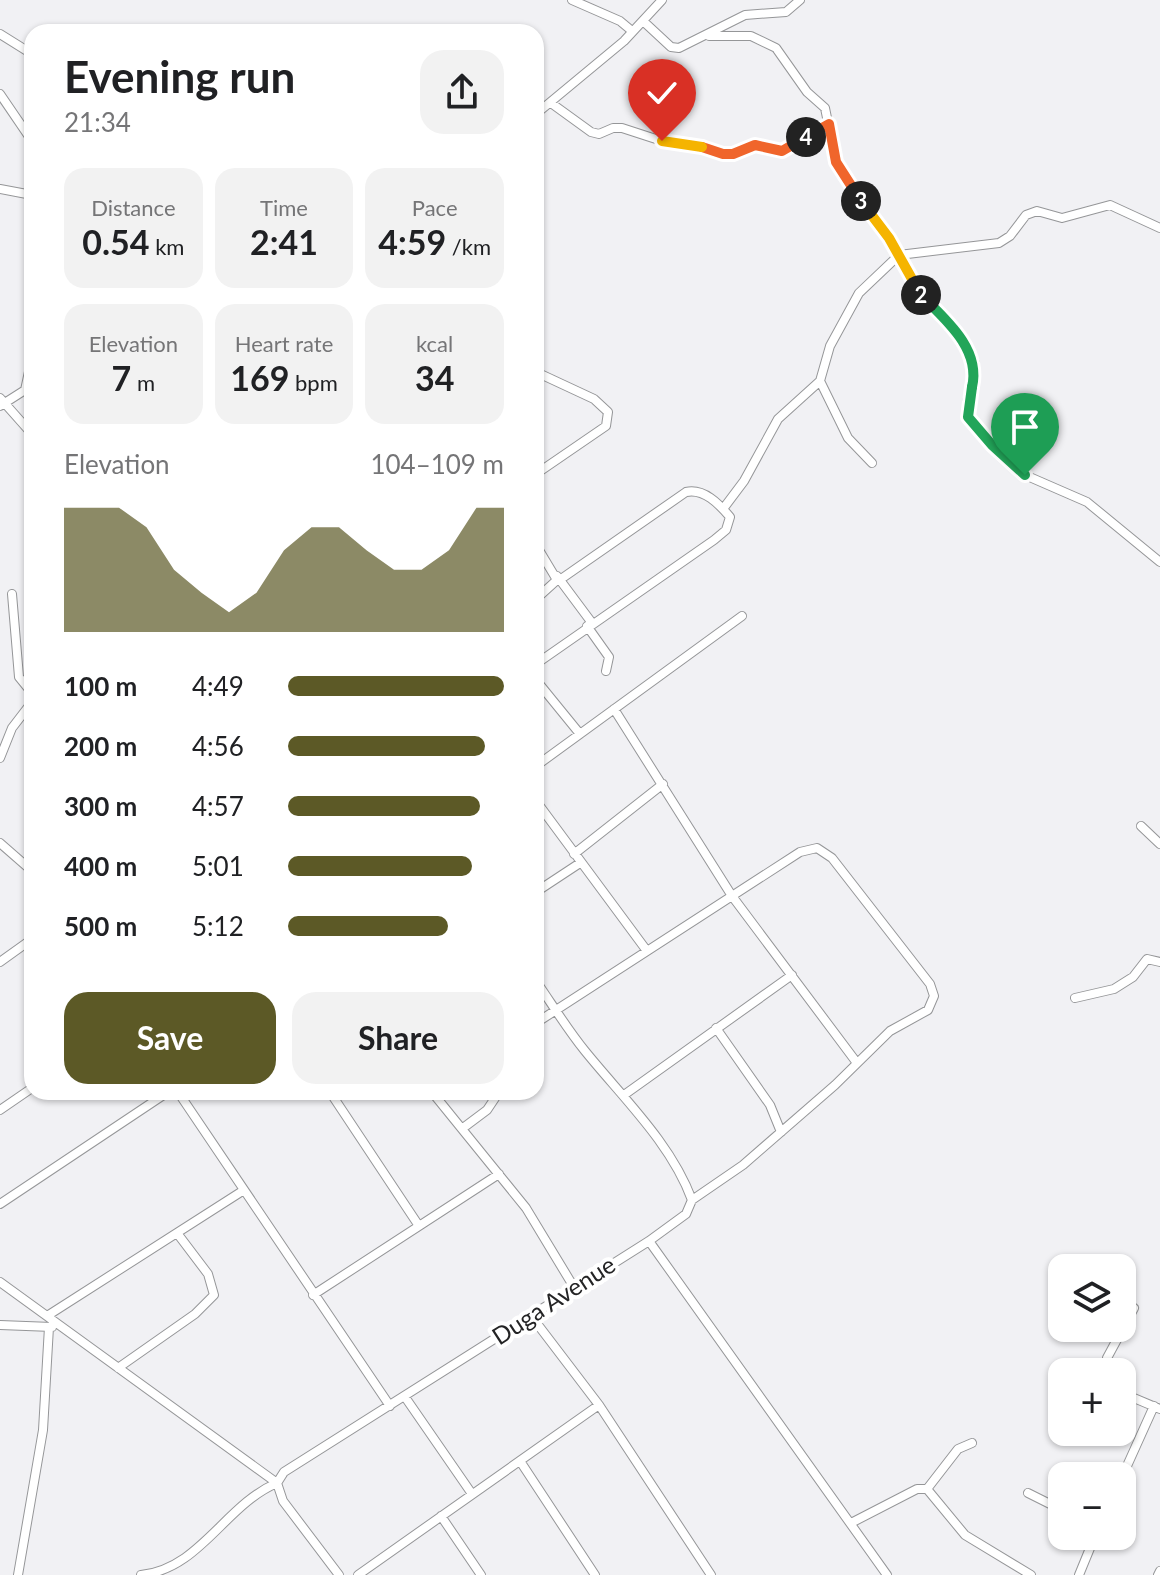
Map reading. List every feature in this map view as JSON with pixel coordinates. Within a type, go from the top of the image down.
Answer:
[{"type":"street","points":[[572,0],[620,21],[632,31]]},
{"type":"street","points":[[544,108],[643,21],[662,0]]},
{"type":"street","points":[[643,21],[671,47],[679,48],[709,36],[745,15],[786,12],[800,0]]},
{"type":"street","points":[[0,34],[24,49]]},
{"type":"street","points":[[709,36],[751,36],[776,48],[807,92],[825,108],[836,162],[899,255],[917,292],[966,346],[975,363],[967,403],[968,417],[977,429],[1025,475],[1087,502],[1160,562]]},
{"type":"street","points":[[0,94],[24,129]]},
{"type":"street","points":[[551,103],[591,132],[599,134],[622,128],[662,141],[683,143],[723,154],[733,154],[755,145],[782,151],[829,124]]},
{"type":"street","points":[[0,189],[24,194]]},
{"type":"street","points":[[723,509],[759,456],[778,419],[820,381],[830,346],[859,293],[899,255],[999,243],[1010,236],[1026,215],[1037,211],[1062,218],[1110,205],[1160,228]]},
{"type":"street","points":[[544,376],[594,399],[608,412],[606,426],[544,469]]},
{"type":"street","points":[[820,381],[848,438],[872,463]]},
{"type":"street","points":[[24,390],[1,402],[24,426]]},
{"type":"street","points":[[544,592],[559,577],[686,492],[696,490],[730,517],[726,530],[544,658]]},
{"type":"street","points":[[544,556],[609,657],[606,671]]},
{"type":"street","points":[[12,594],[19,677],[24,683]]},
{"type":"street","points":[[544,760],[742,616]]},
{"type":"street","points":[[544,690],[580,734]]},
{"type":"street","points":[[614,709],[732,896],[857,1063]]},
{"type":"street","points":[[0,758],[12,728],[24,712]]},
{"type":"street","points":[[574,854],[663,784]]},
{"type":"street","points":[[544,812],[647,951]]},
{"type":"street","points":[[1141,826],[1160,844]]},
{"type":"street","points":[[0,843],[24,864]]},
{"type":"street","name":"Duga Avenue","points":[[141,1575],[171,1568],[187,1559],[245,1502],[277,1483],[284,1472],[649,1241],[686,1214],[692,1200],[743,1165],[781,1132],[890,1031],[928,1010],[934,996],[930,984],[832,858],[817,848],[800,852],[732,896]]},
{"type":"street","points":[[544,887],[580,863]]},
{"type":"street","points":[[544,1019],[732,896]]},
{"type":"street","points":[[0,962],[24,945]]},
{"type":"street","points":[[1075,998],[1114,989],[1133,977],[1147,959],[1160,962]]},
{"type":"street","points":[[624,1095],[792,975]]},
{"type":"street","points":[[544,993],[584,1051],[624,1095],[685,1181],[692,1200]]},
{"type":"street","points":[[716,1028],[770,1105],[781,1132]]},
{"type":"street","points":[[0,1110],[24,1094]]},
{"type":"street","points":[[0,1204],[156,1100]]},
{"type":"street","points":[[183,1100],[390,1406]]},
{"type":"street","points":[[339,1100],[419,1226]]},
{"type":"street","points":[[439,1100],[526,1208],[575,1289]]},
{"type":"street","points":[[463,1128],[487,1110],[494,1100]]},
{"type":"street","points":[[313,1295],[499,1174]]},
{"type":"street","points":[[47,1316],[244,1190]]},
{"type":"street","points":[[118,1368],[195,1314],[214,1295],[208,1274],[177,1233]]},
{"type":"street","points":[[649,1241],[887,1575]]},
{"type":"street","points":[[0,1282],[277,1483],[283,1501],[339,1575]]},
{"type":"street","points":[[532,1317],[599,1405],[711,1575]]},
{"type":"street","points":[[0,1325],[61,1327]]},
{"type":"street","points":[[18,1575],[43,1430],[49,1327]]},
{"type":"street","points":[[405,1397],[472,1494]]},
{"type":"street","points":[[1130,1462],[1157,1407],[1136,1399]]},
{"type":"street","points":[[358,1575],[599,1405]]},
{"type":"street","points":[[851,1523],[908,1493],[927,1489],[958,1449],[972,1443]]},
{"type":"street","points":[[520,1461],[595,1575]]},
{"type":"street","points":[[927,1489],[965,1535],[1031,1575]]},
{"type":"street","points":[[1028,1493],[1048,1503]]},
{"type":"street","points":[[441,1516],[481,1575]]},
{"type":"street","points":[[1079,1575],[1089,1550]]},
{"type":"route","points":[[662,141],[696,145],[723,154],[733,154],[755,145],[782,151],[829,124],[836,162],[863,206],[889,238],[917,292],[966,346],[975,363],[967,403],[968,417],[992,445],[1025,475]]}]
